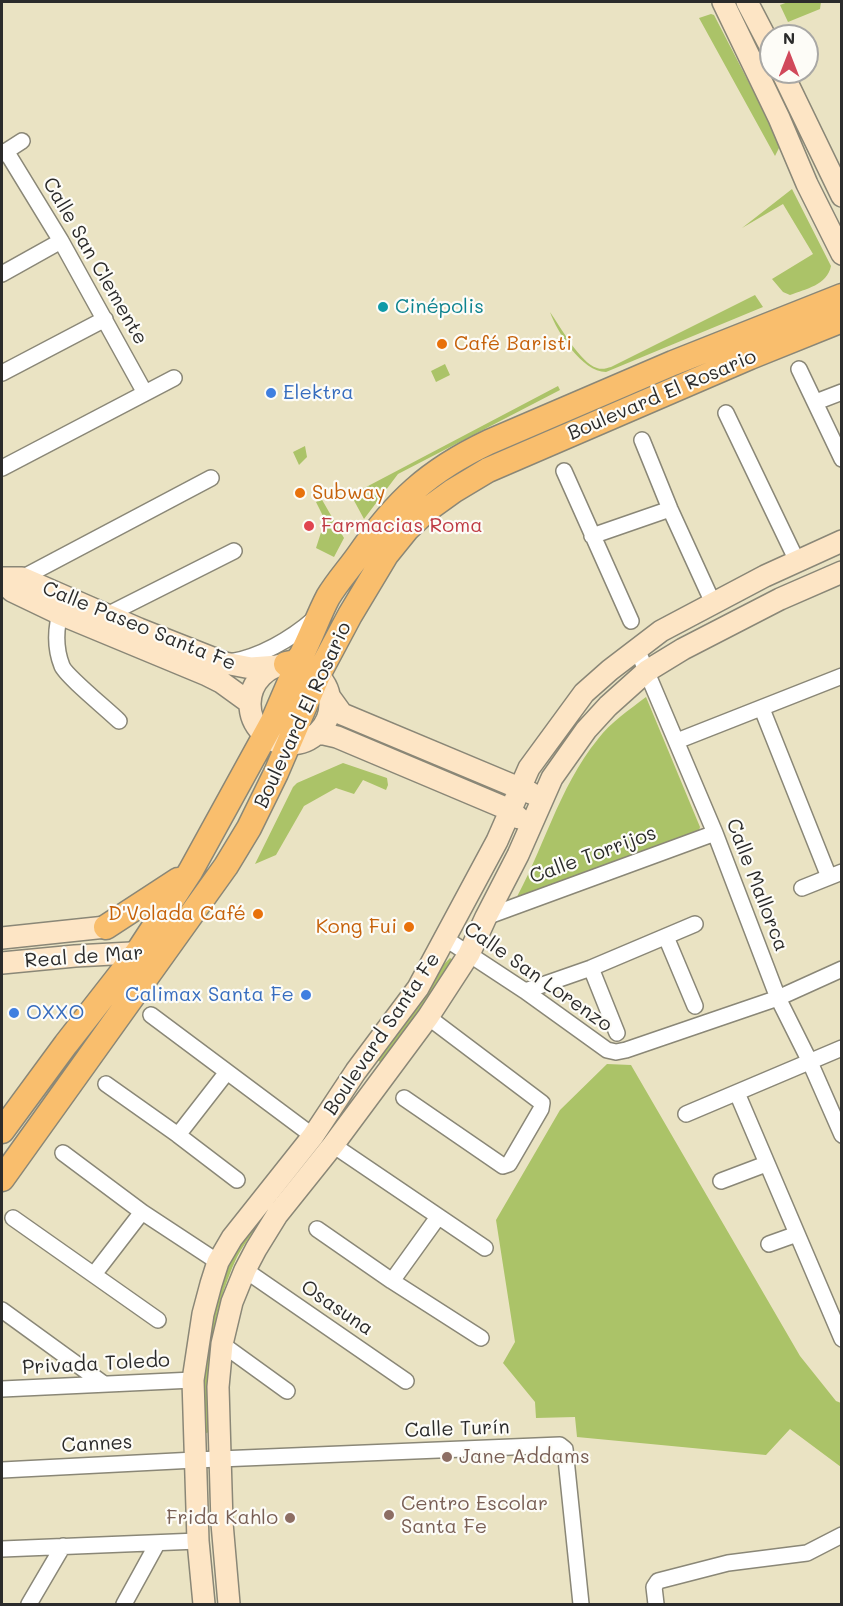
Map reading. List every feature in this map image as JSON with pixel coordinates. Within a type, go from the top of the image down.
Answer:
[{"type":"main road","points":[[723,2],[842,254]]},
{"type":"main road","points":[[747,2],[759,25]]},
{"type":"main road","points":[[788,84],[842,196]]},
{"type":"main road","points":[[797,158],[817,148]]},
{"type":"main road","name":"Boulevard El Rosario","points":[[2,1179],[226,866],[249,828],[276,773],[304,739],[308,668],[321,613],[340,578],[373,534],[408,494],[429,477],[467,453],[673,363],[842,296]]},
{"type":"main road","points":[[553,441],[585,415],[614,400],[762,337],[842,309]]},
{"type":"main road","name":"Boulevard El Rosario","points":[[2,1131],[137,953],[190,872],[253,757],[256,719],[308,668],[350,615],[386,555],[407,529],[453,491],[488,470],[842,320]]},
{"type":"main road","name":"Boulevard Santa Fe","points":[[204,1605],[198,1542],[193,1380],[203,1314],[219,1262],[232,1238],[313,1136],[356,1071],[408,1003],[446,939],[497,841],[529,768],[584,693],[661,631],[797,561],[842,541]]},
{"type":"main road","name":"Boulevard Santa Fe","points":[[229,1605],[222,1532],[219,1387],[222,1344],[232,1302],[245,1270],[277,1215],[333,1145],[428,1017],[469,954],[518,855],[552,778],[586,730],[608,706],[647,671],[683,649],[780,599],[842,572]]},
{"type":"main road","name":"Calle Paseo Santa Fe","points":[[9,582],[221,682],[256,719],[271,739],[304,739]]},
{"type":"main road","name":"Calle Paseo Santa Fe","points":[[62,606],[109,614],[139,629],[243,668],[308,668]]},
{"type":"main road","points":[[256,719],[252,691],[267,671],[308,668],[342,714],[347,717],[543,797]]},
{"type":"main road","points":[[304,739],[324,734],[337,737],[510,810],[529,827]]},
{"type":"main road","points":[[2,938],[106,927],[190,872]]},
{"type":"main road","name":"Real de Mar","points":[[2,963],[166,951]]},
{"type":"main road","points":[[356,1071],[376,1086]]},
{"type":"main road","points":[[260,1202],[277,1215]]},
{"type":"street","points":[[4,153],[22,141]]},
{"type":"street","name":"Calle San Clemente","points":[[4,153],[61,241],[145,393]]},
{"type":"street","points":[[2,274],[61,241]]},
{"type":"street","points":[[2,373],[105,319]]},
{"type":"street","points":[[799,369],[842,459]]},
{"type":"street","points":[[2,468],[174,378]]},
{"type":"street","points":[[816,402],[842,392]]},
{"type":"street","points":[[726,413],[797,561]]},
{"type":"street","points":[[642,440],[670,509],[713,603]]},
{"type":"street","points":[[564,471],[631,621]]},
{"type":"street","points":[[9,582],[211,478]]},
{"type":"street","points":[[592,536],[670,509]]},
{"type":"street","points":[[109,614],[234,551]]},
{"type":"street","points":[[62,606],[56,646],[63,668],[119,721]]},
{"type":"street","name":"Boulevard El Rosario","points":[[225,663],[246,658],[290,638],[321,613]]},
{"type":"street","name":"Calle Mallorca","points":[[637,649],[715,833],[778,998],[809,1060],[842,1135]]},
{"type":"street","points":[[677,741],[842,676]]},
{"type":"street","points":[[762,709],[835,875],[802,888]]},
{"type":"street","points":[[408,767],[417,744]]},
{"type":"street","name":"Calle Torrijos","points":[[486,917],[715,833]]},
{"type":"street","points":[[525,992],[591,968],[695,924]]},
{"type":"street","points":[[666,937],[695,1006]]},
{"type":"street","name":"Calle San Lorenzo","points":[[446,939],[607,1050],[616,1052],[778,998]]},
{"type":"street","points":[[591,968],[617,1033]]},
{"type":"street","points":[[778,998],[842,969]]},
{"type":"street","points":[[151,1015],[313,1136]]},
{"type":"street","points":[[404,1098],[503,1166],[509,1164],[542,1109],[542,1103],[428,1017]]},
{"type":"street","points":[[686,1114],[809,1060],[842,1048]]},
{"type":"street","points":[[178,1135],[227,1072]]},
{"type":"street","points":[[106,1084],[237,1180]]},
{"type":"street","points":[[737,1093],[842,1339]]},
{"type":"street","points":[[333,1145],[485,1248]]},
{"type":"street","points":[[63,1153],[142,1212],[219,1262]]},
{"type":"street","points":[[721,1180],[766,1164]]},
{"type":"street","points":[[95,1274],[142,1212]]},
{"type":"street","points":[[392,1281],[438,1217]]},
{"type":"street","points":[[13,1218],[158,1320]]},
{"type":"street","points":[[317,1229],[481,1338]]},
{"type":"street","points":[[769,1244],[797,1234]]},
{"type":"street","name":"Osasuna","points":[[245,1270],[406,1380]]},
{"type":"street","points":[[2,1310],[104,1384]]},
{"type":"street","points":[[222,1344],[287,1391]]},
{"type":"street","name":"Privada Toledo","points":[[2,1389],[193,1380]]},
{"type":"street","name":"Calle Turín","points":[[195,1460],[560,1445],[565,1449],[581,1605]]},
{"type":"street","name":"Cannes","points":[[2,1470],[195,1460]]},
{"type":"street","points":[[656,1605],[654,1587],[658,1581],[728,1563],[807,1553],[841,1537]]},
{"type":"street","points":[[2,1548],[198,1542]]},
{"type":"street","points":[[124,1605],[157,1544]]},
{"type":"street","points":[[29,1605],[63,1546]]},
{"type":"green space","points":[[788,2],[821,2],[820,9],[788,22],[780,5]]},
{"type":"green space","points":[[714,15],[779,141],[779,148],[775,156],[699,18]]},
{"type":"green space","points":[[792,189],[831,266],[825,278],[820,282],[790,295],[783,292],[772,279],[813,254],[783,204],[742,228]]},
{"type":"green space","points":[[755,295],[763,307],[606,372],[588,365],[572,350],[558,330],[550,312],[584,359],[591,365],[603,369]]},
{"type":"green space","points":[[445,364],[450,375],[436,382],[431,371]]},
{"type":"green space","points":[[558,386],[560,390],[398,474],[364,519],[351,495]]},
{"type":"green space","points":[[305,446],[307,457],[299,465],[293,452]]},
{"type":"green space","points":[[321,498],[344,538],[334,557],[316,548],[325,520],[316,502]]},
{"type":"green space","points":[[646,697],[700,827],[699,831],[512,906],[561,799],[584,758],[620,716]]},
{"type":"green space","points":[[343,763],[387,778],[386,790],[363,780],[354,794],[336,788],[304,806],[276,855],[255,864],[293,787],[297,783]]},
{"type":"green space","points":[[450,958],[455,961],[383,1063],[376,1060],[427,992],[443,965]]},
{"type":"green space","points":[[607,1064],[631,1065],[800,1356],[836,1401],[841,1403],[841,1467],[790,1429],[766,1455],[577,1437],[575,1417],[536,1418],[535,1402],[503,1363],[515,1342],[496,1220],[560,1110]]},
{"type":"green space","points":[[260,1218],[237,1257],[215,1322],[209,1365],[209,1432],[204,1434],[200,1367],[223,1266]]},
{"type":"place","name":"Cinépolis","points":[[383,307]]},
{"type":"place","name":"Café Baristi","points":[[442,344]]},
{"type":"place","name":"Elektra","points":[[271,393]]},
{"type":"place","name":"Subway","points":[[300,493]]},
{"type":"place","name":"Farmacias Roma","points":[[309,526]]},
{"type":"place","name":"D'Volada Café","points":[[258,914]]},
{"type":"place","name":"Kong Fui","points":[[409,927]]},
{"type":"place","name":"Calimax Santa Fe","points":[[306,995]]},
{"type":"place","name":"OXXO","points":[[14,1013]]},
{"type":"place","name":"Jane Addams","points":[[447,1457]]},
{"type":"place","name":"Centro Escolar Santa Fe","points":[[389,1515]]},
{"type":"place","name":"Frida Kahlo","points":[[290,1518]]}]
